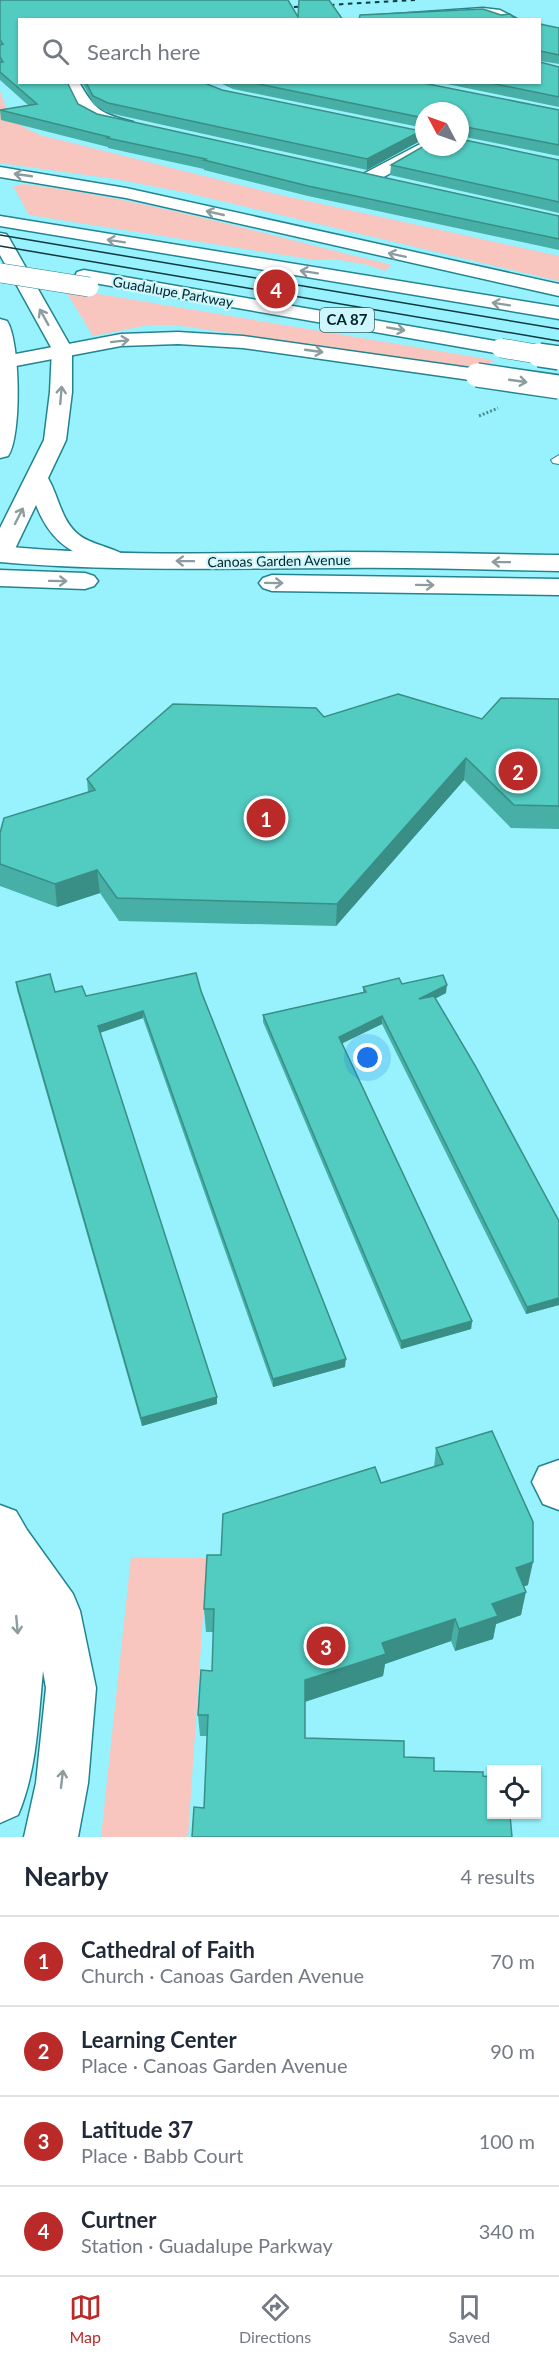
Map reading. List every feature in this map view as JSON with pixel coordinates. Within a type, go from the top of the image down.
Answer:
[{"type":"main road","points":[[403,18],[483,12],[495,13],[508,18]]},
{"type":"main road","points":[[72,84],[86,110],[92,114],[143,128]]},
{"type":"main road","points":[[391,183],[363,177],[415,152]]},
{"type":"main road","points":[[0,172],[126,193],[559,290]]},
{"type":"main road","points":[[0,221],[559,314]]},
{"type":"main road","points":[[0,237],[62,349],[61,392],[55,440],[38,480],[0,553]]},
{"type":"main road","points":[[0,261],[87,282]]},
{"type":"main road","points":[[0,273],[87,282]]},
{"type":"main road","name":"Guadalupe Parkway","points":[[87,282],[140,287],[559,357]]},
{"type":"main road","points":[[0,325],[4,338],[3,362],[7,419],[0,451]]},
{"type":"main road","points":[[3,362],[62,349],[140,339],[209,339],[294,348],[559,387]]},
{"type":"main road","points":[[38,480],[54,523],[68,539],[90,552],[116,560]]},
{"type":"main road","name":"Canoas Garden Avenue","points":[[0,553],[116,560],[559,563]]},
{"type":"main road","name":"Canoas Garden Avenue","points":[[0,578],[37,581],[559,587]]},
{"type":"main road","points":[[559,1481],[555,1482],[559,1489]]},
{"type":"main road","points":[[0,1797],[8,1757],[20,1656],[3,1534]]},
{"type":"main road","points":[[3,1534],[56,1611],[71,1688],[62,1783],[51,1837]]},
{"type":"shaded area","points":[[0,91],[14,119],[40,135],[276,194],[559,256],[559,281],[183,192],[115,179],[0,163]]},
{"type":"shaded area","points":[[24,184],[116,199],[209,219],[392,265],[385,271],[368,265],[334,259],[315,260],[29,215],[13,186]]},
{"type":"shaded area","points":[[65,290],[493,360],[485,370],[174,325],[149,325],[93,336]]},
{"type":"shaded area","points":[[131,1557],[207,1558],[188,1837],[101,1837]]},
{"type":"building","points":[[0,0],[288,0],[298,17],[299,0],[329,0],[342,18],[18,18],[18,84],[68,84],[78,104],[97,114],[559,216],[559,239],[308,186],[0,110],[37,104],[0,72],[0,62],[3,62],[0,57],[0,45],[3,44],[0,40]]},
{"type":"building","points":[[483,9],[501,15],[510,14],[514,18],[359,18],[360,15]]},
{"type":"building","points":[[541,24],[559,28],[559,55],[541,51]]},
{"type":"building","points":[[541,62],[559,67],[559,97],[496,84],[541,84]]},
{"type":"building","points":[[87,84],[207,84],[222,90],[415,130],[415,134],[367,159],[108,103],[93,96]]},
{"type":"building","points":[[259,84],[428,84],[559,110],[559,145],[469,128],[469,102],[415,102],[415,116]]},
{"type":"building","points":[[469,141],[559,160],[559,202],[391,165],[415,151],[415,156],[469,156]]},
{"type":"building","points":[[398,694],[482,719],[501,698],[559,699],[559,806],[514,805],[466,758],[337,904],[117,898],[97,870],[55,884],[0,864],[0,833],[4,818],[95,790],[87,779],[173,704],[316,708],[324,717]]},
{"type":"building","points":[[196,973],[201,991],[346,1359],[273,1379],[143,1011],[98,1026],[217,1397],[141,1418],[16,982],[50,974],[55,992],[82,986],[86,996]]},
{"type":"building","points":[[443,975],[447,985],[419,999],[434,996],[476,1067],[559,1221],[559,1298],[527,1307],[382,1016],[339,1037],[472,1321],[401,1341],[263,1015],[366,992],[363,987],[399,978],[402,984]]},
{"type":"building","points":[[492,1431],[533,1522],[533,1562],[516,1568],[526,1592],[492,1604],[498,1616],[459,1629],[455,1619],[382,1643],[386,1654],[305,1680],[305,1738],[404,1741],[404,1757],[434,1758],[434,1771],[483,1772],[483,1776],[487,1776],[487,1819],[510,1819],[512,1837],[192,1837],[194,1807],[204,1808],[208,1715],[198,1715],[201,1670],[212,1671],[214,1609],[204,1609],[207,1555],[221,1555],[223,1514],[375,1467],[381,1483],[443,1464],[436,1448]]},
{"type":"tram line","points":[[0,235],[559,329]]},
{"type":"tram line","points":[[0,246],[559,341]]},
{"type":"railway","points":[[276,8],[415,0]]},
{"type":"place","name":"Curtner","points":[[276,289]]},
{"type":"place","name":"Learning Center","points":[[518,771]]},
{"type":"place","name":"Cathedral of Faith","points":[[266,818]]},
{"type":"place","name":"Latitude 37","points":[[326,1646]]}]
